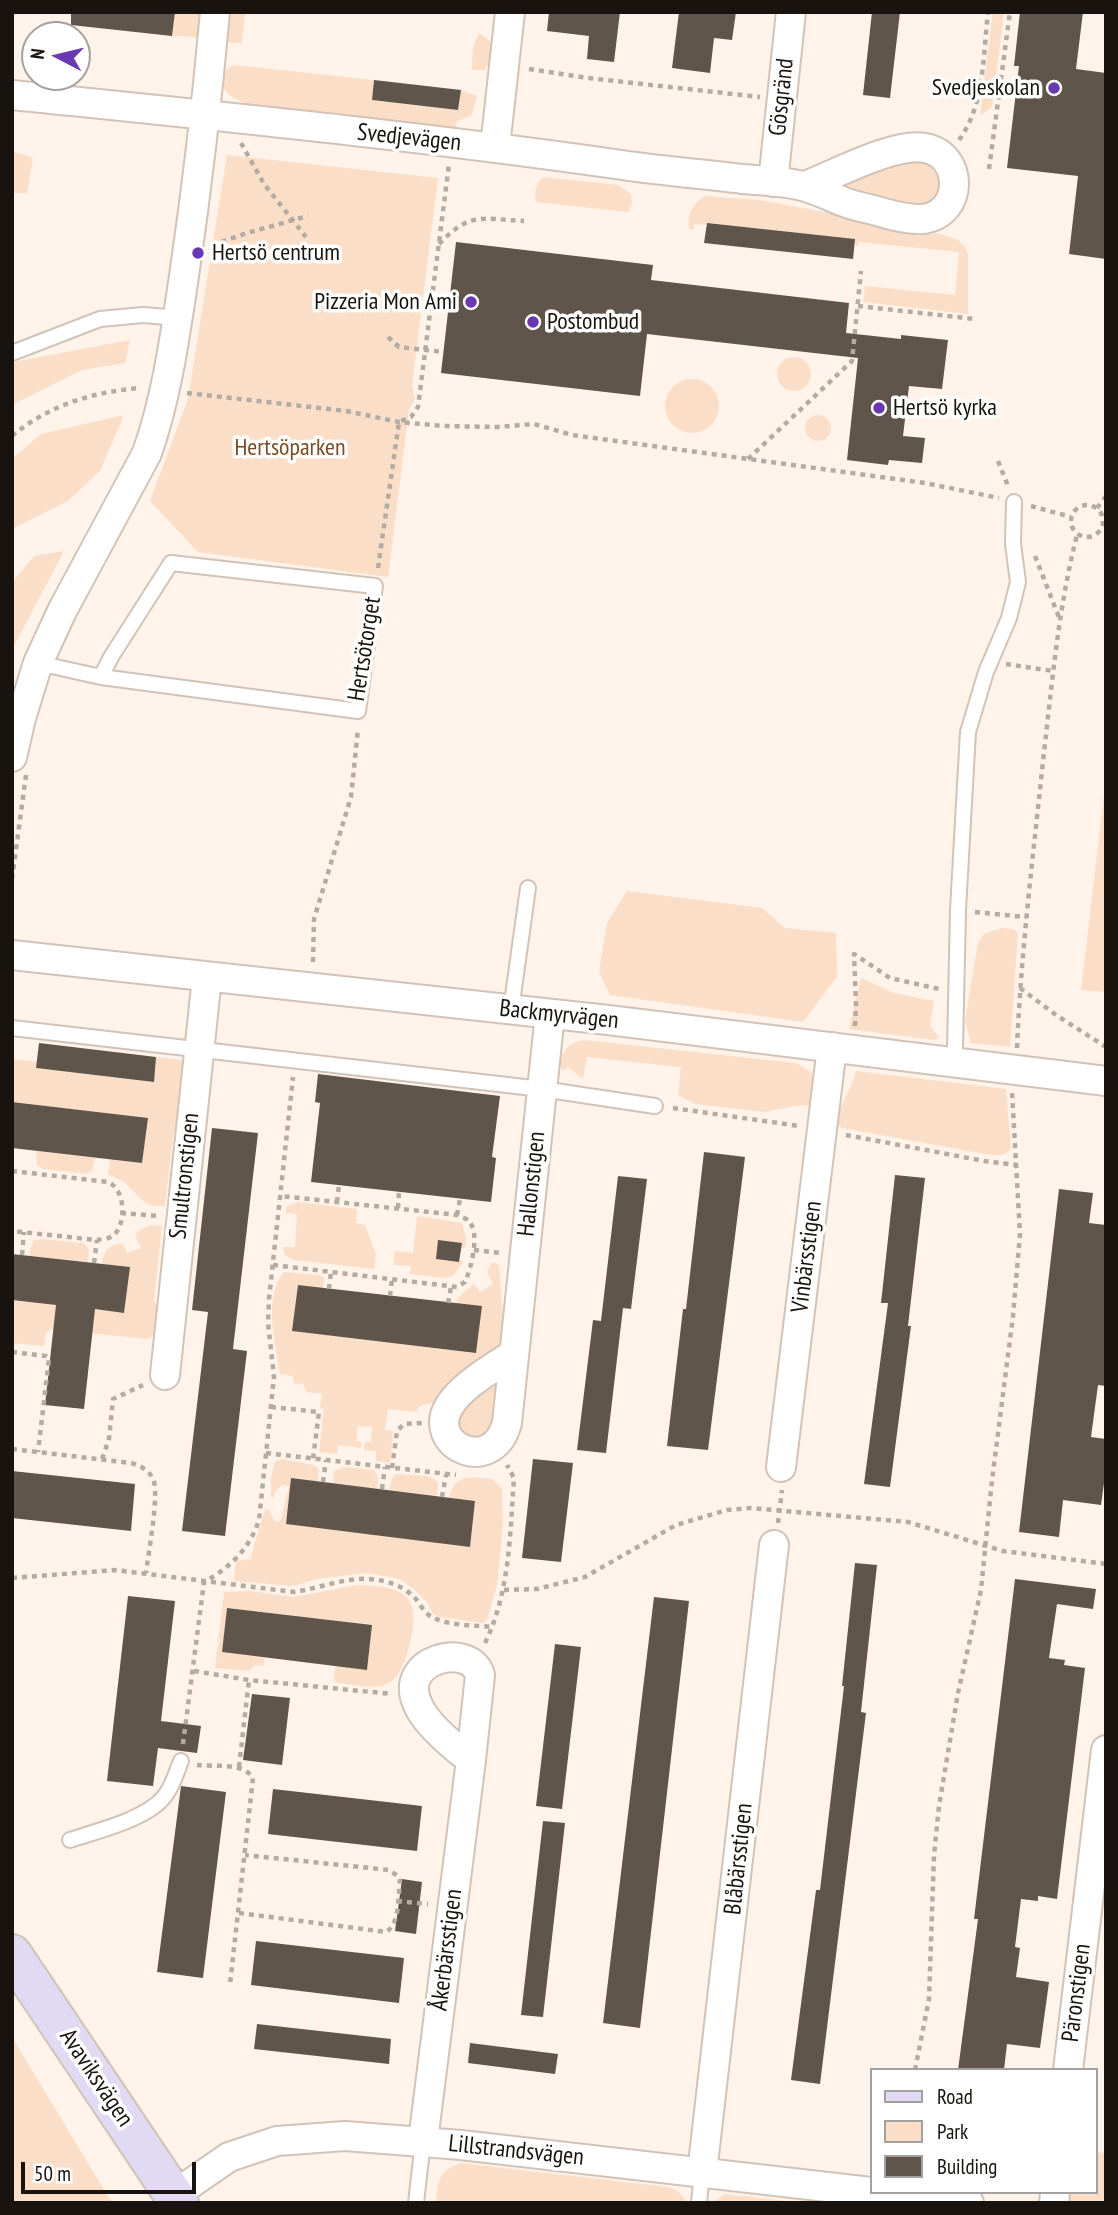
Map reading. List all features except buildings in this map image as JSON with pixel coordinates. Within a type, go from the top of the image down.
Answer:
[{"type":"street","points":[[19,763],[21,718],[31,674],[147,453],[165,390],[178,318],[206,115],[215,12]]},
{"type":"street","points":[[495,147],[510,12]]},
{"type":"street","name":"Gösgränd","points":[[773,182],[792,12]]},
{"type":"street","name":"Svedjevägen","points":[[12,95],[495,147],[645,168],[805,186],[848,204],[900,217],[922,219],[938,215],[949,205],[955,181],[949,163],[937,151],[907,147],[805,186]]},
{"type":"street","name":"Backmyrvägen","points":[[12,955],[550,1014],[1106,1081]]},
{"type":"street","name":"Smultronstigen","points":[[165,1374],[207,977]]},
{"type":"street","name":"Hallonstigen","points":[[488,1450],[503,1438],[507,1423],[550,1014]]},
{"type":"street","name":"Vinbärsstigen","points":[[781,1466],[822,1130],[842,1049]]},
{"type":"street","points":[[488,1450],[467,1451],[455,1446],[447,1435],[443,1422],[449,1406],[460,1393],[513,1354]]},
{"type":"street","name":"Blåbärsstigen","points":[[702,2173],[774,1545]]},
{"type":"street","points":[[471,1760],[433,1725],[418,1706],[414,1691],[416,1676],[435,1659],[464,1659],[475,1663]]},
{"type":"street","name":"Åkerbärsstigen","points":[[423,2141],[471,1760],[480,1675],[475,1663]]},
{"type":"street","name":"Päronstigen","points":[[1068,2068],[1106,1750]]},
{"type":"street","name":"Avaviksvägen","points":[[12,1954],[176,2199]]},
{"type":"street","name":"Lillstrandsvägen","points":[[176,2199],[229,2157],[277,2141],[345,2136],[423,2141],[870,2192]]},
{"type":"street","name":"Lillstrandsvägen","points":[[891,2194],[969,2203]]},
{"type":"lane","points":[[12,353],[100,319],[143,315],[178,318]]},
{"type":"lane","points":[[955,1048],[958,910],[968,732],[1009,618],[1018,582],[1013,544],[1014,502]]},
{"type":"lane","name":"Hertsötorget","points":[[31,674],[101,677],[358,711],[375,586],[171,562],[101,677]]},
{"type":"lane","points":[[511,1010],[528,888]]},
{"type":"lane","points":[[12,1028],[542,1089],[655,1106]]},
{"type":"lane","points":[[70,1840],[121,1823],[158,1804],[170,1787],[181,1761]]},
{"type":"lane","points":[[416,2203],[423,2141]]},
{"type":"lane","points":[[699,2203],[702,2173]]},
{"type":"path","points":[[937,151],[956,144],[968,128],[975,110],[988,12]]},
{"type":"path","points":[[989,169],[1010,12]]},
{"type":"path","points":[[504,65],[782,100]]},
{"type":"path","points":[[239,140],[264,184],[306,237]]},
{"type":"path","points":[[399,422],[411,418],[418,407],[449,162],[457,162],[458,143]]},
{"type":"path","points":[[209,247],[308,216]]},
{"type":"path","points":[[439,244],[456,227],[474,219],[524,221]]},
{"type":"path","points":[[747,459],[852,361],[861,271]]},
{"type":"path","points":[[858,306],[975,319]]},
{"type":"path","points":[[388,337],[399,347],[444,352]]},
{"type":"path","points":[[12,436],[45,412],[82,397],[137,388],[165,390],[346,411],[399,422],[484,426],[534,424],[572,435],[925,483],[1071,517]]},
{"type":"path","points":[[375,586],[399,422]]},
{"type":"path","points":[[998,461],[1014,502]]},
{"type":"path","points":[[1097,508],[1106,496]]},
{"type":"path","points":[[1082,505],[1097,508],[1104,527],[1092,537],[1077,535],[1071,527],[1071,517],[1082,505]]},
{"type":"path","points":[[1017,1048],[1026,917],[1053,671],[1067,574],[1077,535]]},
{"type":"path","points":[[1034,554],[1060,621]]},
{"type":"path","points":[[991,662],[1053,671]]},
{"type":"path","points":[[313,974],[314,919],[351,797],[358,711]]},
{"type":"path","points":[[12,878],[19,763]]},
{"type":"path","points":[[958,910],[1026,917]]},
{"type":"path","points":[[842,1049],[856,1005],[854,954],[890,978],[957,992]]},
{"type":"path","points":[[1020,987],[1056,1015],[1106,1046]]},
{"type":"path","points":[[204,1582],[225,1569],[254,1536],[259,1520],[273,1364],[268,1323],[295,1061]]},
{"type":"path","points":[[915,2068],[929,1999],[934,1855],[939,1806],[958,1693],[981,1590],[1020,1251],[1012,1091]]},
{"type":"path","points":[[655,1106],[726,1114],[1017,1165]]},
{"type":"path","points":[[12,1171],[108,1182],[115,1185],[120,1194],[121,1213],[114,1234],[97,1240],[12,1231]]},
{"type":"path","points":[[337,1202],[339,1185]]},
{"type":"path","points":[[398,1209],[399,1192]]},
{"type":"path","points":[[273,1265],[451,1287],[465,1282],[474,1250],[472,1227],[468,1220],[457,1215],[281,1196]]},
{"type":"path","points":[[457,1215],[460,1199]]},
{"type":"path","points":[[121,1213],[180,1220]]},
{"type":"path","points":[[22,1255],[24,1232]]},
{"type":"path","points":[[94,1263],[97,1240]]},
{"type":"path","points":[[330,1289],[331,1272]]},
{"type":"path","points":[[390,1296],[392,1279]]},
{"type":"path","points":[[448,1303],[451,1287]]},
{"type":"path","points":[[12,1352],[38,1354],[49,1359],[38,1452]]},
{"type":"path","points":[[102,1459],[108,1439],[113,1399],[165,1374]]},
{"type":"path","points":[[271,1406],[319,1412],[313,1459]]},
{"type":"path","points":[[382,1489],[397,1431],[404,1424],[443,1422]]},
{"type":"path","points":[[12,1449],[136,1464],[152,1478],[154,1507],[146,1573]]},
{"type":"path","points":[[266,1453],[446,1475],[466,1473],[488,1450],[514,1478],[504,1590],[493,1627],[475,1663]]},
{"type":"path","points":[[323,1482],[326,1460]]},
{"type":"path","points":[[774,1545],[783,1486],[781,1466]]},
{"type":"path","points":[[442,1497],[446,1475]]},
{"type":"path","points":[[504,1590],[537,1589],[585,1577],[655,1535],[705,1516],[743,1508],[908,1522],[1003,1551],[1106,1564]]},
{"type":"path","points":[[12,1578],[115,1570],[294,1592],[349,1578],[377,1579],[402,1588],[432,1617],[452,1623],[493,1627]]},
{"type":"path","points":[[204,1582],[181,1761],[207,1766],[239,1767],[253,1778],[230,1984]]},
{"type":"path","points":[[194,1671],[249,1680],[401,1695],[414,1691]]},
{"type":"path","points":[[239,1767],[249,1680]]},
{"type":"path","points":[[239,1913],[386,1932],[395,1921],[400,1881],[394,1872],[389,1870],[245,1855]]},
{"type":"green space","points":[[175,12],[205,12],[202,33],[197,37],[172,36]]},
{"type":"green space","points":[[225,12],[245,12],[242,43],[230,43],[225,39]]},
{"type":"green space","points":[[993,12],[1004,12],[992,107],[980,116]]},
{"type":"green space","points":[[479,33],[490,41],[491,56],[485,70],[472,70],[472,56]]},
{"type":"green space","points":[[233,65],[374,80],[372,100],[458,110],[461,90],[477,96],[471,116],[457,121],[455,129],[247,105],[229,95],[220,84],[221,74]]},
{"type":"green space","points":[[12,151],[33,158],[27,193],[12,193]]},
{"type":"green space","name":"Hertsöparken","points":[[227,155],[438,178],[412,385],[415,399],[409,410],[388,577],[198,552],[150,501],[188,399]]},
{"type":"green space","points":[[909,159],[924,160],[942,171],[941,194],[924,207],[908,206],[849,190],[846,186],[867,172]]},
{"type":"green space","points":[[543,177],[618,185],[631,194],[632,204],[628,212],[537,202],[536,189]]},
{"type":"green space","points":[[704,196],[760,200],[819,211],[918,236],[938,233],[958,240],[968,255],[968,314],[863,302],[865,286],[955,295],[959,252],[859,242],[858,246],[855,246],[855,239],[707,223],[694,224],[693,230],[689,229],[691,210]]},
{"type":"green space","points":[[130,340],[125,363],[82,370],[12,405],[12,365],[18,361]]},
{"type":"green space","points":[[794,357],[806,362],[811,374],[806,386],[794,391],[782,386],[777,374],[782,362]]},
{"type":"green space","points":[[692,379],[711,387],[719,406],[711,425],[692,433],[673,425],[665,406],[673,387]]},
{"type":"green space","points":[[124,415],[100,471],[68,501],[12,529],[12,459],[41,434]]},
{"type":"green space","points":[[818,415],[828,418],[831,428],[828,438],[818,441],[808,438],[805,428],[808,418]]},
{"type":"green space","points":[[64,551],[12,650],[12,583],[34,556]]},
{"type":"green space","points":[[1106,778],[1106,992],[1081,990]]},
{"type":"green space","points":[[627,891],[762,908],[785,928],[836,933],[837,977],[803,1022],[610,995],[599,972],[607,923]]},
{"type":"green space","points":[[1001,928],[1013,929],[1018,933],[1010,1047],[971,1043],[965,1021],[978,943],[984,934]]},
{"type":"green space","points":[[861,978],[894,993],[934,1001],[930,1025],[939,1038],[934,1040],[849,1029]]},
{"type":"green space","points":[[584,1040],[795,1063],[808,1070],[815,1079],[816,1105],[765,1112],[695,1104],[678,1095],[681,1067],[587,1057],[583,1079],[568,1067],[564,1071],[559,1066],[567,1048]]},
{"type":"green space","points":[[156,1057],[186,1063],[180,1128],[175,1131],[173,1137],[165,1206],[146,1203],[125,1183],[108,1174],[110,1159],[142,1163],[147,1118],[12,1102],[12,1059],[37,1062],[36,1068],[153,1082]]},
{"type":"green space","points":[[856,1071],[1006,1089],[1011,1147],[1003,1154],[993,1155],[842,1128],[837,1122],[838,1116]]},
{"type":"green space","points":[[36,1151],[95,1158],[92,1171],[87,1174],[43,1169],[37,1165]]},
{"type":"green space","points":[[298,1202],[357,1209],[356,1223],[365,1225],[376,1254],[374,1269],[293,1260],[285,1255],[283,1247],[295,1247],[297,1214],[286,1213],[286,1207]]},
{"type":"green space","points":[[417,1216],[462,1223],[466,1238],[459,1262],[460,1259],[463,1262],[453,1276],[445,1278],[410,1274],[411,1266],[393,1265],[395,1251],[413,1253]]},
{"type":"green space","points":[[150,1225],[162,1226],[154,1301],[160,1310],[156,1335],[147,1339],[51,1329],[46,1333],[44,1346],[12,1343],[12,1300],[124,1312],[130,1267],[102,1264],[103,1259],[108,1249],[114,1245],[123,1244],[127,1253],[141,1248],[135,1235]]},
{"type":"green space","points":[[42,1239],[84,1243],[89,1250],[88,1262],[29,1256],[33,1241]]},
{"type":"green space","points":[[491,1263],[499,1266],[504,1331],[499,1344],[439,1401],[424,1405],[416,1412],[388,1409],[385,1430],[393,1431],[390,1463],[376,1461],[376,1451],[364,1450],[365,1442],[371,1442],[372,1427],[358,1426],[356,1441],[361,1442],[361,1448],[338,1445],[337,1454],[319,1452],[324,1409],[320,1408],[322,1394],[307,1392],[303,1384],[294,1383],[293,1376],[280,1374],[272,1308],[277,1283],[284,1272],[319,1275],[324,1278],[323,1288],[298,1285],[293,1331],[475,1353],[457,1303],[458,1297],[474,1284],[480,1292],[493,1284],[487,1272]]},
{"type":"green space","points":[[500,1376],[495,1430],[482,1441],[461,1439],[454,1413]]},
{"type":"green space","points":[[281,1459],[314,1465],[319,1470],[317,1482],[291,1479],[286,1524],[470,1546],[475,1501],[449,1498],[455,1484],[460,1480],[492,1479],[502,1489],[503,1524],[497,1585],[487,1620],[483,1623],[439,1617],[432,1613],[428,1603],[415,1590],[399,1579],[367,1573],[317,1579],[293,1586],[234,1581],[236,1561],[251,1559],[265,1509],[270,1511],[274,1520],[281,1520],[289,1486],[282,1485],[275,1492],[274,1498],[271,1497],[271,1478],[275,1462]]},
{"type":"green space","points":[[344,1467],[374,1470],[378,1478],[377,1489],[333,1483],[334,1471]]},
{"type":"green space","points":[[396,1474],[433,1478],[438,1483],[437,1496],[389,1490]]},
{"type":"green space","points":[[358,1585],[389,1588],[400,1592],[412,1606],[413,1630],[404,1663],[399,1673],[387,1684],[376,1687],[338,1683],[334,1680],[335,1666],[367,1669],[372,1625],[228,1608],[222,1652],[265,1658],[263,1666],[255,1665],[249,1671],[215,1668],[224,1592],[251,1591],[293,1597]]},
{"type":"green space","points":[[12,2037],[112,2203],[12,2203]]},
{"type":"green space","points":[[1097,2152],[1106,2153],[1106,2203],[1052,2203],[1051,2194],[1097,2194]]},
{"type":"green space","points":[[461,2163],[668,2187],[679,2193],[686,2203],[436,2203],[444,2173]]},
{"type":"green space","points":[[725,2194],[733,2195],[805,2203],[712,2203]]},
{"type":"place","name":"Svedjeskolan","points":[[1054,88]]},
{"type":"place","name":"Hertsö centrum","points":[[198,253]]},
{"type":"place","name":"Pizzeria Mon Ami","points":[[471,302]]},
{"type":"place","name":"Postombud","points":[[533,322]]},
{"type":"place","name":"Hertsö kyrka","points":[[879,408]]}]
